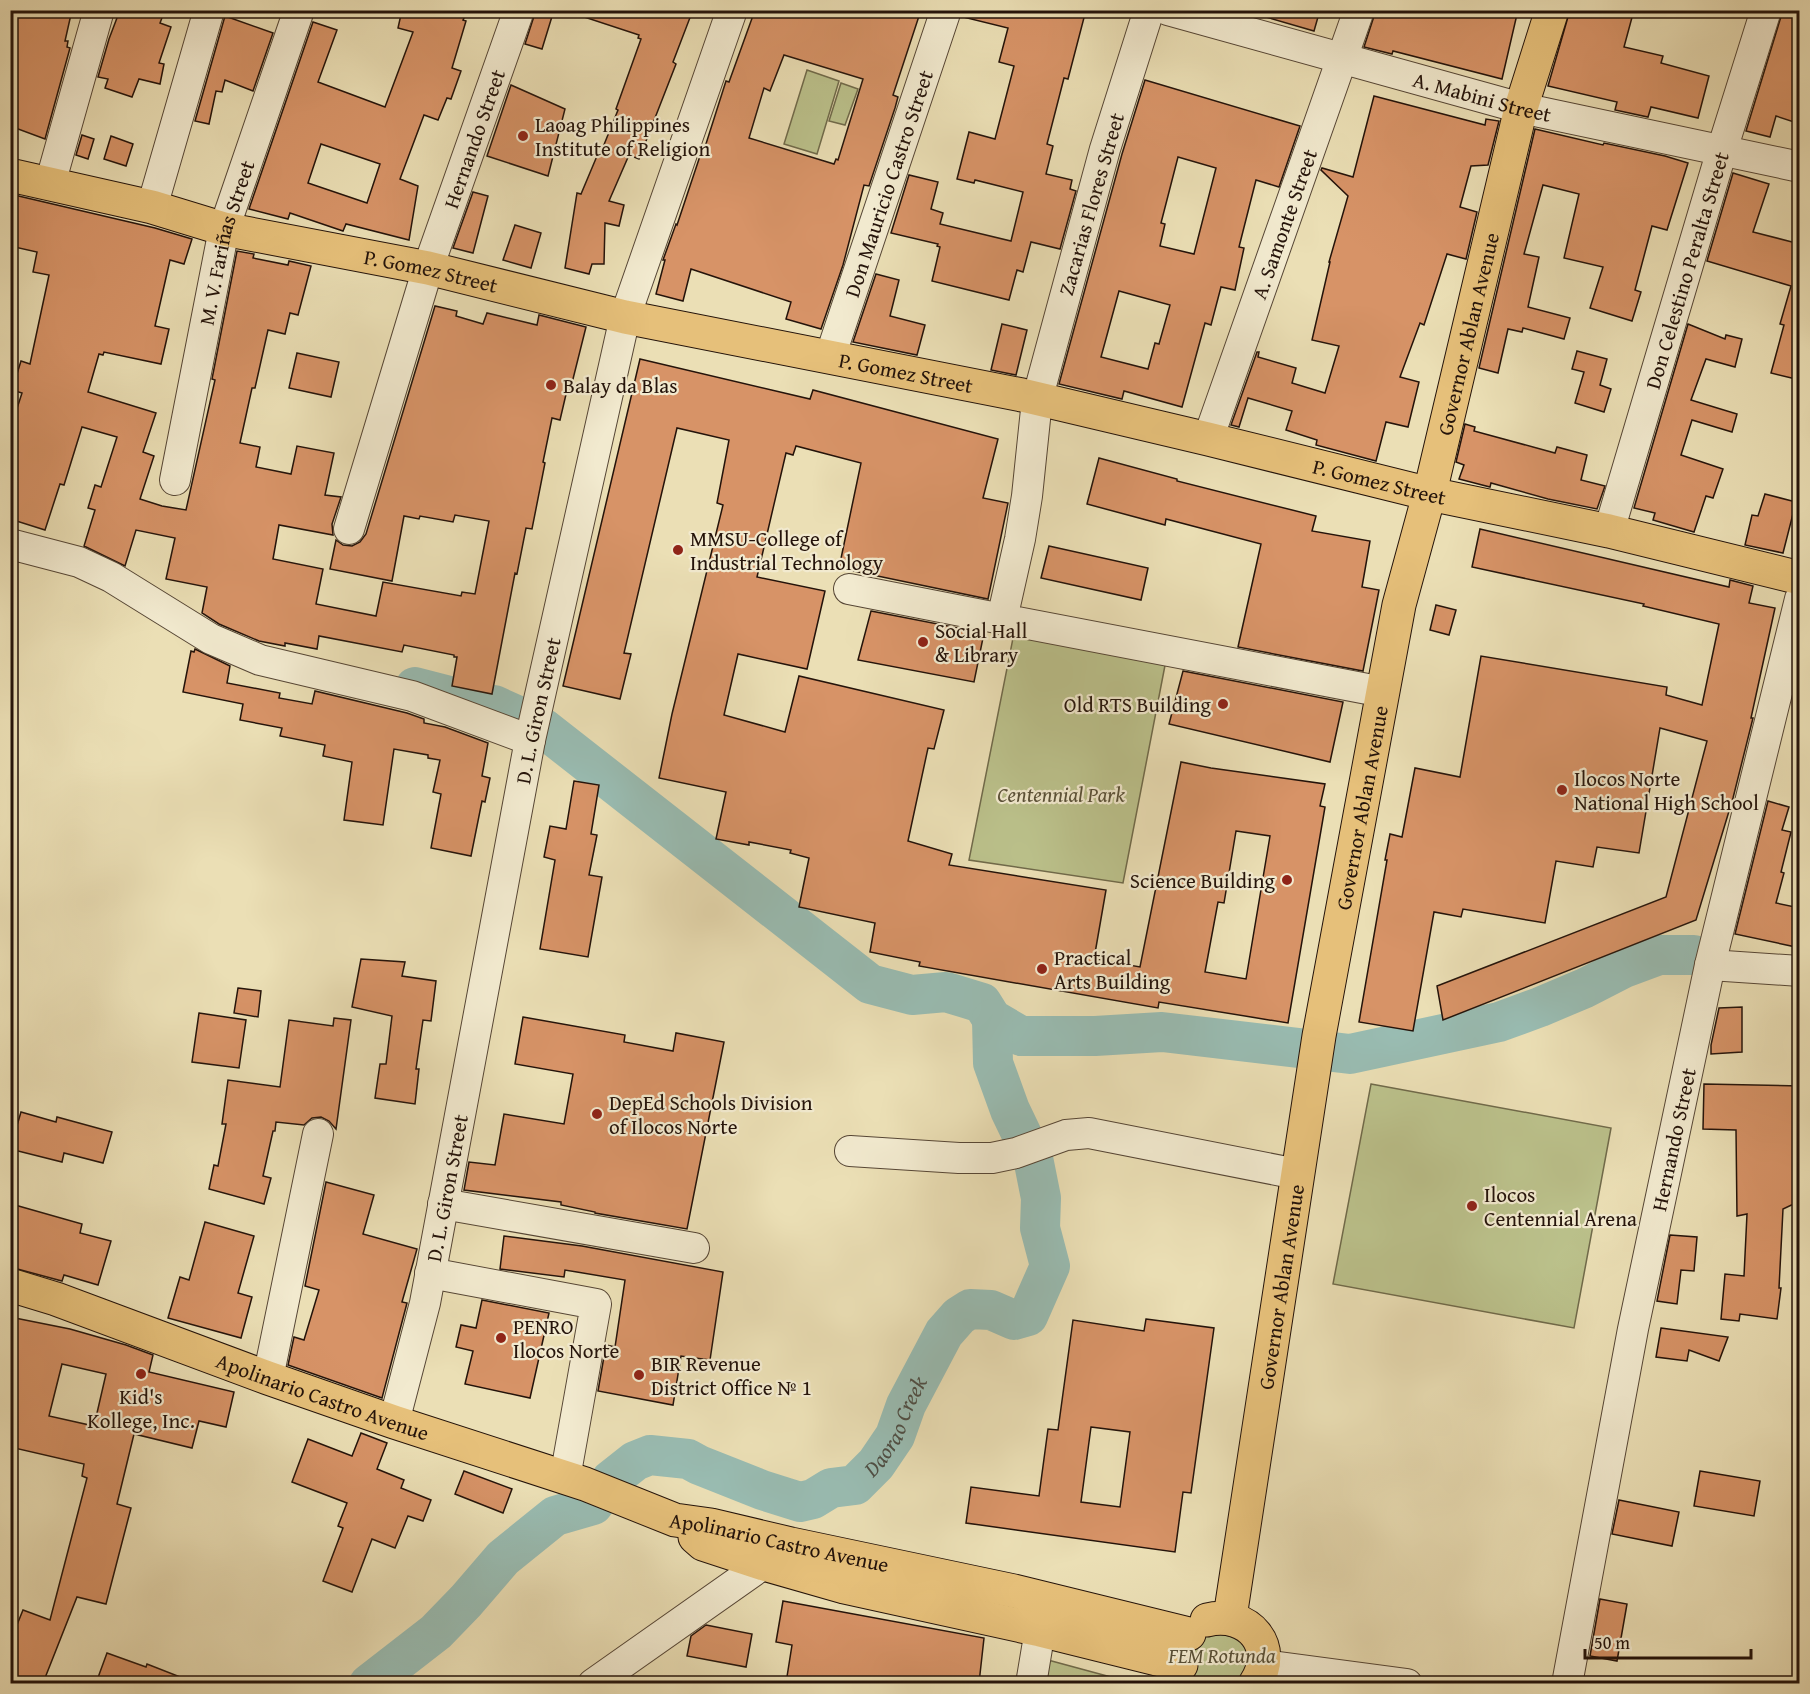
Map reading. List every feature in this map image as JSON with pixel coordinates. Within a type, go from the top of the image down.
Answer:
[{"type":"main road","name":"Governor Ablan Avenue","points":[[1230,1617],[1317,1048],[1399,605],[1430,494],[1521,108],[1552,10]]},
{"type":"main road","name":"P. Gomez Street","points":[[10,175],[152,207],[224,229],[428,268],[626,317],[1037,400],[1208,439],[1430,494],[1609,531],[1800,579]]},
{"type":"main road","name":"Apolinario Castro Avenue","points":[[10,1285],[56,1299],[394,1422],[575,1481],[634,1502],[675,1520],[711,1525],[1014,1591],[1189,1634]]},
{"type":"main road","name":"Apolinario Castro Avenue","points":[[675,1520],[703,1544],[764,1564],[844,1587],[1040,1630],[1185,1674]]},
{"type":"main road","points":[[1185,1674],[1181,1654],[1189,1634],[1197,1625],[1207,1620],[1230,1617],[1252,1629],[1260,1640],[1264,1652],[1260,1674]]},
{"type":"street","points":[[50,184],[99,10]]},
{"type":"street","points":[[152,207],[209,10]]},
{"type":"street","name":"M. V. Fariñas Street","points":[[176,480],[224,229],[299,10]]},
{"type":"street","name":"Hernando Street","points":[[349,529],[428,268],[519,10]]},
{"type":"street","name":"D. L. Giron Street","points":[[394,1422],[430,1273],[530,740],[626,317],[732,10]]},
{"type":"street","name":"Don Mauricio Castro Street","points":[[830,357],[946,10]]},
{"type":"street","name":"Zacarias Flores Street","points":[[1002,619],[1027,496],[1037,400],[1105,149],[1149,10]]},
{"type":"street","name":"A. Mabini Street","points":[[1168,10],[1521,108],[1800,166]]},
{"type":"street","name":"A. Samonte Street","points":[[1208,439],[1359,10]]},
{"type":"street","name":"Don Celestino Peralta Street","points":[[1609,531],[1766,10]]},
{"type":"street","points":[[10,544],[79,562],[111,577],[211,639],[260,660],[412,696],[530,740]]},
{"type":"street","points":[[849,589],[1383,692]]},
{"type":"street","name":"Hernando Street","points":[[1567,1683],[1633,1329],[1710,965],[1800,599]]},
{"type":"street","points":[[1710,965],[1800,971]]},
{"type":"street","points":[[850,1151],[992,1158],[1026,1150],[1066,1135],[1089,1133],[1298,1174]]},
{"type":"street","points":[[268,1378],[318,1134]]},
{"type":"street","points":[[443,1204],[694,1248]]},
{"type":"street","points":[[430,1273],[596,1304],[575,1481]]},
{"type":"street","points":[[593,1683],[791,1544]]},
{"type":"street","points":[[1031,1683],[1040,1630]]},
{"type":"street","points":[[1260,1674],[1407,1683]]},
{"type":"green space","points":[[807,70],[839,81],[817,154],[784,144]]},
{"type":"green space","points":[[841,83],[858,89],[845,125],[829,121]]},
{"type":"green space","name":"Centennial Park","points":[[1015,628],[1167,655],[1123,883],[969,860]]},
{"type":"green space","name":"Ilocos Centennial Arena","points":[[1371,1084],[1611,1128],[1574,1328],[1333,1284]]},
{"type":"green space","name":"FEM Rotunda","points":[[1204,1629],[1251,1642],[1247,1683],[1195,1683],[1189,1669],[1189,1655],[1194,1641]]},
{"type":"green space","points":[[1048,1660],[1133,1683],[1044,1684]]},
{"type":"building","points":[[10,10],[72,10],[65,41],[68,41],[67,47],[70,48],[45,139],[10,126]]},
{"type":"building","points":[[120,10],[165,10],[160,23],[171,27],[159,63],[164,64],[160,84],[139,79],[132,97],[105,88],[108,79],[98,77]]},
{"type":"building","points":[[402,10],[468,10],[463,20],[466,21],[452,68],[461,71],[451,99],[447,98],[438,120],[424,115],[400,179],[418,186],[409,240],[346,224],[343,231],[290,213],[288,219],[249,209],[313,22],[337,30],[318,82],[385,107],[413,32],[398,28]],"holes":[[[321,144],[380,164],[367,203],[308,183]]]},
{"type":"building","points":[[536,10],[554,10],[542,49],[525,44]]},
{"type":"building","points":[[575,10],[680,10],[691,15],[673,62],[676,64],[639,159],[629,155],[609,201],[624,205],[619,226],[605,223],[604,264],[592,264],[589,274],[565,268],[577,193],[581,194],[597,156],[599,157],[618,110],[616,109],[641,39],[638,38],[639,35],[575,14]]},
{"type":"building","points":[[755,10],[921,10],[893,95],[898,97],[895,108],[869,186],[864,185],[843,265],[821,329],[786,319],[791,302],[691,269],[683,301],[656,294],[665,260],[663,260],[703,147],[705,147],[726,81],[729,82]],"holes":[[[784,55],[863,79],[838,160],[836,159],[834,164],[749,138],[764,88],[770,91]]]},
{"type":"building","points":[[964,10],[1086,10],[1068,79],[1064,78],[1047,144],[1053,146],[1046,174],[1072,180],[1070,189],[1076,191],[1060,249],[1031,242],[1023,272],[1017,270],[1009,300],[932,281],[940,247],[937,246],[938,244],[891,233],[909,175],[938,182],[931,209],[943,213],[940,224],[1011,241],[1023,192],[975,180],[974,183],[957,179],[969,132],[995,139],[1014,66],[999,62],[1008,28],[963,17]]},
{"type":"building","points":[[1260,10],[1320,10],[1314,31],[1259,15]]},
{"type":"building","points":[[1376,10],[1397,10],[1420,17],[1422,10],[1453,10],[1480,17],[1481,10],[1518,10],[1502,79],[1393,51],[1392,54],[1364,47]]},
{"type":"building","points":[[1570,10],[1610,16],[1611,10],[1634,10],[1624,47],[1663,56],[1661,63],[1709,76],[1698,118],[1651,107],[1648,117],[1615,110],[1617,102],[1548,86]]},
{"type":"building","points":[[1783,10],[1800,16],[1800,66],[1795,87],[1800,88],[1800,124],[1776,116],[1770,137],[1746,131]]},
{"type":"building","points":[[225,16],[273,33],[253,91],[225,80],[222,92],[216,91],[209,124],[195,121]]},
{"type":"building","points":[[1145,80],[1300,126],[1279,187],[1256,180],[1239,247],[1244,248],[1235,290],[1221,287],[1211,325],[1205,323],[1182,407],[1124,391],[1122,399],[1059,384],[1122,154]],"holes":[[[1178,157],[1216,168],[1194,254],[1160,246],[1165,224],[1161,223]],[[1119,291],[1170,305],[1159,344],[1155,343],[1148,369],[1101,357]]]},
{"type":"building","points":[[511,85],[565,109],[548,176],[487,156]]},
{"type":"building","points":[[1374,96],[1485,125],[1486,119],[1499,121],[1488,165],[1471,166],[1460,207],[1477,212],[1466,259],[1447,254],[1424,325],[1420,323],[1400,377],[1419,382],[1408,427],[1386,422],[1376,461],[1316,445],[1317,440],[1286,430],[1292,411],[1248,398],[1239,427],[1231,425],[1257,352],[1259,352],[1258,357],[1296,368],[1292,383],[1325,393],[1339,346],[1312,340],[1329,262],[1348,196],[1321,170],[1322,168],[1353,177]]},
{"type":"building","points":[[1535,129],[1603,145],[1604,143],[1665,156],[1688,163],[1667,230],[1652,226],[1635,290],[1641,292],[1632,321],[1590,308],[1603,267],[1564,258],[1579,194],[1543,185],[1524,254],[1539,257],[1528,307],[1570,318],[1564,339],[1523,328],[1522,332],[1508,329],[1498,373],[1479,368]]},
{"type":"building","points":[[82,135],[94,139],[88,159],[76,155]]},
{"type":"building","points":[[111,136],[133,144],[126,166],[104,159]]},
{"type":"building","points":[[1733,173],[1769,184],[1753,232],[1800,244],[1800,380],[1771,373],[1784,325],[1780,324],[1791,286],[1707,261]]},
{"type":"building","points":[[473,192],[488,196],[473,253],[453,248]]},
{"type":"building","points":[[10,194],[192,239],[184,264],[170,260],[155,326],[169,329],[161,364],[104,352],[103,355],[99,354],[88,392],[156,413],[143,452],[154,456],[140,499],[162,506],[186,510],[215,380],[212,379],[237,251],[254,254],[253,258],[288,265],[289,261],[311,266],[298,315],[290,313],[285,334],[268,330],[240,443],[260,447],[256,467],[291,474],[297,446],[334,453],[325,495],[341,497],[332,524],[333,535],[279,525],[273,559],[323,569],[316,604],[376,616],[383,582],[461,596],[462,592],[475,594],[489,521],[455,515],[453,522],[420,516],[419,519],[404,516],[392,581],[330,569],[336,540],[343,545],[352,546],[360,542],[366,534],[435,306],[457,311],[456,316],[483,324],[487,313],[537,325],[539,315],[586,327],[570,391],[567,390],[560,420],[552,418],[532,529],[526,528],[517,574],[515,573],[492,694],[452,686],[457,657],[454,655],[404,645],[402,652],[319,636],[317,649],[285,643],[285,646],[259,641],[219,624],[202,613],[207,587],[166,579],[175,538],[136,530],[125,566],[84,546],[95,510],[88,508],[95,485],[101,487],[117,437],[82,427],[64,485],[60,484],[45,530],[10,519],[10,492],[17,471],[10,469],[10,430],[22,393],[12,390],[21,361],[30,364],[49,275],[33,272],[37,252],[10,246]]},
{"type":"building","points":[[515,225],[541,233],[531,268],[503,260]]},
{"type":"building","points":[[876,274],[899,280],[890,316],[925,325],[917,355],[853,342]]},
{"type":"building","points":[[1002,324],[1027,330],[1016,375],[991,370]]},
{"type":"building","points":[[1688,324],[1725,339],[1726,335],[1742,339],[1735,367],[1706,359],[1691,400],[1737,414],[1732,432],[1692,420],[1681,455],[1723,469],[1713,498],[1706,496],[1694,532],[1653,520],[1655,513],[1634,508]]},
{"type":"building","points":[[1577,351],[1607,359],[1600,385],[1611,389],[1604,412],[1575,403],[1584,372],[1572,369]]},
{"type":"building","points":[[297,353],[339,362],[331,397],[289,388]]},
{"type":"building","points":[[640,359],[810,399],[813,390],[998,439],[983,498],[1008,503],[988,599],[839,568],[861,463],[796,446],[793,455],[786,453],[757,577],[825,591],[807,669],[738,654],[724,715],[785,732],[799,676],[944,710],[934,749],[928,748],[908,841],[952,854],[949,865],[1106,890],[1094,959],[1140,967],[1181,762],[1325,784],[1320,806],[1325,807],[1288,1023],[1159,1002],[1158,1008],[919,966],[920,962],[870,952],[875,923],[799,907],[809,858],[790,853],[791,850],[749,842],[749,845],[716,839],[726,792],[659,778],[672,714],[723,505],[717,503],[729,440],[677,428],[624,653],[631,654],[620,699],[563,686]],"holes":[[[1236,831],[1270,836],[1246,979],[1205,972],[1218,902],[1224,903]]]},
{"type":"building","points":[[1465,424],[1475,427],[1474,431],[1555,453],[1557,447],[1587,455],[1581,480],[1605,486],[1597,509],[1548,499],[1491,483],[1490,487],[1459,479],[1464,465],[1456,462]]},
{"type":"building","points":[[1099,458],[1177,479],[1177,481],[1316,516],[1312,531],[1370,541],[1362,587],[1379,590],[1363,671],[1238,647],[1261,544],[1166,519],[1165,525],[1087,504]]},
{"type":"building","points":[[1765,494],[1796,502],[1783,553],[1745,545],[1752,515],[1758,516]]},
{"type":"building","points":[[1480,529],[1729,587],[1730,580],[1753,586],[1749,603],[1775,608],[1751,718],[1753,718],[1733,798],[1696,920],[1443,1020],[1437,986],[1666,897],[1707,741],[1660,728],[1639,853],[1597,847],[1593,867],[1556,861],[1545,923],[1463,909],[1461,917],[1434,912],[1413,1031],[1359,1022],[1390,834],[1402,837],[1415,768],[1460,777],[1481,656],[1667,687],[1666,695],[1702,705],[1719,624],[1643,606],[1644,604],[1472,567]]},
{"type":"building","points":[[1049,546],[1148,568],[1141,600],[1041,578]]},
{"type":"building","points":[[1436,605],[1456,610],[1449,635],[1430,630]]},
{"type":"building","name":"Social Hall & Library","points":[[871,611],[984,633],[974,682],[858,660]]},
{"type":"building","points":[[195,649],[230,666],[227,683],[280,693],[279,698],[312,704],[315,691],[407,713],[424,719],[424,723],[445,727],[488,743],[482,776],[490,778],[485,802],[482,801],[471,856],[431,848],[441,794],[433,792],[440,760],[428,758],[428,755],[394,749],[383,825],[344,820],[352,762],[323,756],[325,745],[280,736],[282,728],[240,720],[243,704],[183,692],[191,651],[194,652]]},
{"type":"building","points":[[1183,671],[1343,702],[1330,762],[1169,724]]},
{"type":"building","points":[[574,781],[599,785],[591,834],[597,835],[589,875],[602,877],[588,957],[540,949],[555,860],[544,857],[550,826],[566,829]]},
{"type":"building","points":[[1768,801],[1789,807],[1782,830],[1791,832],[1776,903],[1800,908],[1800,929],[1796,947],[1735,934]]},
{"type":"building","points":[[361,959],[405,962],[402,976],[436,981],[431,1021],[423,1020],[416,1069],[419,1069],[415,1104],[375,1098],[380,1064],[386,1064],[392,1016],[352,1007]]},
{"type":"building","points":[[238,988],[261,991],[258,1017],[234,1013]]},
{"type":"building","points":[[1742,1007],[1742,1052],[1711,1054],[1719,1008]]},
{"type":"building","points":[[199,1013],[246,1020],[239,1068],[192,1062]]},
{"type":"building","points":[[523,1017],[625,1035],[624,1042],[673,1051],[676,1033],[724,1042],[687,1229],[595,1213],[561,1205],[561,1202],[464,1190],[469,1162],[495,1165],[504,1114],[564,1124],[573,1074],[515,1064]]},
{"type":"building","points":[[334,1018],[351,1020],[336,1129],[329,1121],[321,1117],[312,1118],[304,1125],[276,1122],[263,1176],[271,1178],[264,1204],[209,1189],[214,1165],[218,1166],[226,1124],[222,1124],[228,1080],[280,1087],[289,1020],[333,1026]]},
{"type":"building","points":[[1704,1084],[1800,1086],[1800,1201],[1783,1209],[1779,1288],[1781,1288],[1777,1319],[1740,1314],[1739,1321],[1721,1319],[1725,1274],[1744,1276],[1747,1214],[1737,1216],[1736,1130],[1703,1129]]},
{"type":"building","points":[[21,1112],[56,1122],[57,1117],[112,1132],[103,1163],[64,1153],[62,1162],[10,1149]]},
{"type":"building","points":[[326,1182],[374,1195],[363,1234],[417,1249],[402,1302],[407,1303],[382,1398],[288,1365],[294,1337],[304,1340],[319,1290],[305,1286]]},
{"type":"building","points":[[15,1205],[82,1224],[80,1233],[111,1241],[98,1285],[64,1275],[62,1281],[10,1267],[10,1219]]},
{"type":"building","points":[[205,1222],[254,1236],[238,1293],[252,1297],[241,1338],[168,1318],[180,1277],[189,1280]]},
{"type":"building","points":[[1670,1235],[1697,1237],[1694,1271],[1681,1270],[1677,1304],[1657,1301]]},
{"type":"building","points":[[504,1236],[582,1246],[723,1272],[710,1360],[681,1356],[673,1405],[598,1391],[606,1345],[615,1347],[625,1280],[565,1270],[564,1277],[500,1269]]},
{"type":"building","name":"PENRO Ilocos Norte","points":[[482,1300],[549,1313],[530,1398],[465,1384],[473,1351],[456,1347],[461,1325],[476,1328]]},
{"type":"building","points":[[10,1317],[70,1329],[126,1345],[153,1355],[149,1372],[234,1392],[226,1427],[199,1421],[192,1448],[134,1434],[117,1504],[131,1508],[106,1604],[77,1597],[43,1683],[10,1683],[10,1642],[23,1610],[50,1620],[87,1478],[82,1476],[84,1464],[10,1447]],"holes":[[[62,1364],[106,1374],[94,1426],[49,1416]]]},
{"type":"building","points":[[1146,1319],[1214,1328],[1191,1493],[1183,1492],[1175,1552],[966,1523],[971,1487],[1039,1496],[1048,1429],[1058,1430],[1073,1320],[1144,1331]],"holes":[[[1091,1427],[1130,1432],[1120,1507],[1081,1502]]]},
{"type":"building","points":[[1661,1328],[1728,1337],[1719,1361],[1689,1350],[1687,1361],[1656,1357]]},
{"type":"building","points":[[361,1433],[387,1443],[377,1469],[404,1480],[401,1488],[431,1500],[423,1521],[408,1516],[395,1548],[372,1539],[352,1592],[323,1581],[343,1528],[338,1526],[347,1503],[292,1482],[308,1439],[352,1456]]},
{"type":"building","points":[[464,1471],[512,1489],[503,1513],[455,1494]]},
{"type":"building","points":[[1700,1471],[1760,1481],[1754,1516],[1694,1506]]},
{"type":"building","points":[[1619,1500],[1679,1512],[1672,1546],[1612,1534]]},
{"type":"building","points":[[1600,1599],[1627,1604],[1617,1661],[1590,1656]]},
{"type":"building","points":[[783,1601],[984,1638],[979,1683],[786,1683],[792,1645],[776,1642]]},
{"type":"building","points":[[706,1625],[752,1634],[746,1667],[687,1656],[691,1636]]},
{"type":"building","points":[[107,1653],[146,1667],[147,1664],[193,1683],[96,1683]]},
{"type":"waterway","points":[[415,687],[477,703],[494,705],[516,715]]},
{"type":"waterway","points":[[543,728],[870,984],[912,995],[946,992],[982,1003],[992,1019],[1021,1036],[1095,1036],[1162,1032],[1350,1054],[1499,1022],[1540,1007],[1624,968],[1659,955],[1694,955]]},
{"type":"waterway","name":"Daorao Creek","points":[[369,1684],[436,1632],[503,1558],[555,1516],[593,1505],[611,1480],[635,1461],[650,1455],[688,1459],[762,1490],[800,1502],[813,1499],[831,1488],[855,1485],[876,1464],[895,1436],[906,1405],[944,1333],[959,1316],[970,1309],[991,1310],[1014,1320],[1028,1316],[1050,1266],[1040,1228],[1041,1198],[1033,1158],[1010,1110],[993,1063],[992,1019]]},
{"type":"place","name":"Laoag Philippines Institute of Religion","points":[[523,136]]},
{"type":"place","name":"Balay da Blas","points":[[551,385]]},
{"type":"place","name":"MMSU-College of Industrial Technology","points":[[678,550]]},
{"type":"place","name":"Social Hall & Library","points":[[923,642]]},
{"type":"place","name":"Old RTS Building","points":[[1223,704]]},
{"type":"place","name":"Ilocos Norte National High School","points":[[1562,790]]},
{"type":"place","name":"Science Building","points":[[1287,880]]},
{"type":"place","name":"Practical Arts Building","points":[[1042,969]]},
{"type":"place","name":"DepEd Schools Division of Ilocos Norte","points":[[597,1114]]},
{"type":"place","name":"Ilocos Centennial Arena","points":[[1472,1206]]},
{"type":"place","name":"PENRO Ilocos Norte","points":[[501,1338]]},
{"type":"place","name":"Kid's Kollege, Inc.","points":[[141,1374]]},
{"type":"place","name":"BIR Revenue District Office № 1","points":[[639,1375]]}]
